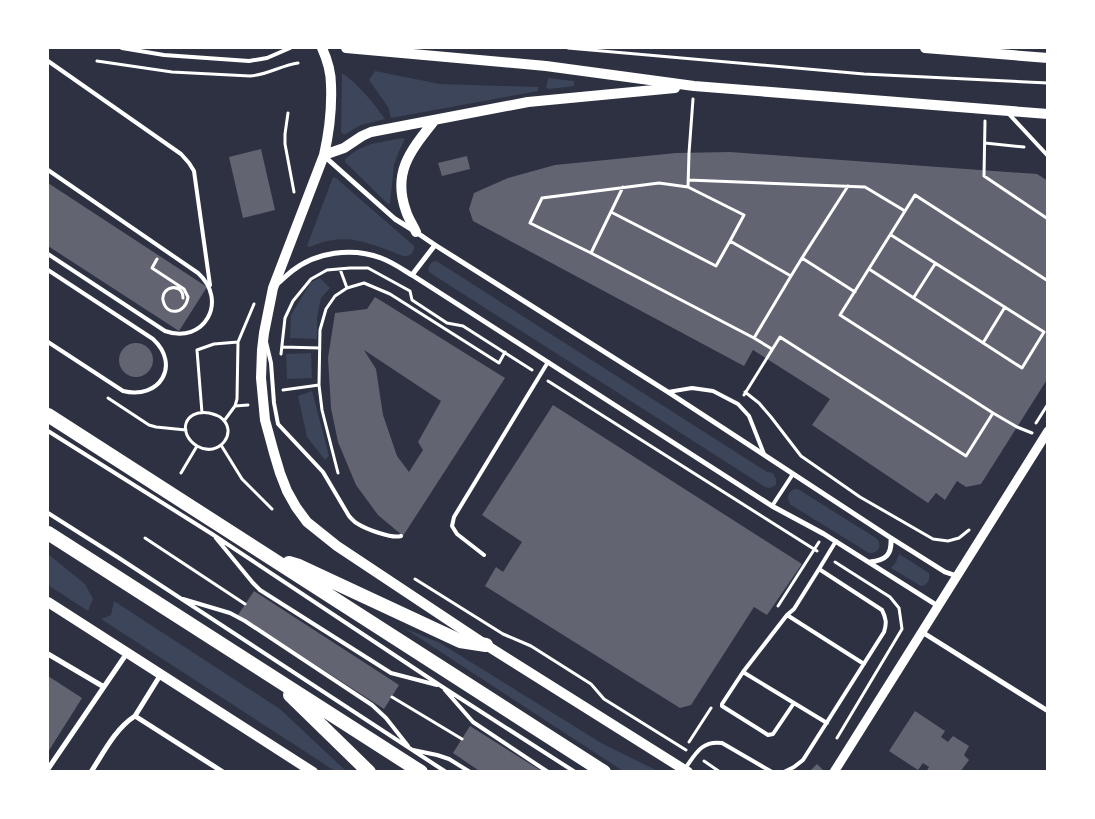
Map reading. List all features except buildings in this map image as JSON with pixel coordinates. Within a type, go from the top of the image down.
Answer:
[{"type":"highway","points":[[48,415],[604,772]]},
{"type":"highway","points":[[48,533],[421,772]]},
{"type":"highway","points":[[276,561],[299,566],[460,641],[486,645]]},
{"type":"highway","points":[[268,674],[369,772]]},
{"type":"main road","points":[[322,48],[332,84],[331,109],[324,155],[273,288],[264,333],[261,378],[265,420],[287,491],[307,522],[337,546],[486,645],[686,771]]},
{"type":"main road","points":[[346,48],[546,66],[694,86],[1048,114]]},
{"type":"main road","points":[[925,48],[1048,58]]},
{"type":"main road","points":[[324,155],[344,148],[371,132],[528,102],[694,86]]},
{"type":"main road","points":[[1029,113],[1048,122]]},
{"type":"main road","points":[[416,232],[406,212],[401,190],[402,172],[408,156],[434,121]]},
{"type":"main road","points":[[48,602],[313,772]]},
{"type":"street","points":[[324,155],[395,219],[434,245],[668,392],[945,572],[957,576]]},
{"type":"street","points":[[412,275],[434,245]]},
{"type":"street","points":[[273,288],[293,270],[317,257],[362,252],[382,258],[412,275],[772,506],[824,534],[938,606]]},
{"type":"street","points":[[834,772],[1046,436]]},
{"type":"street","points":[[869,562],[877,562],[886,558],[891,550],[892,538]]},
{"type":"street","points":[[922,632],[1048,711]]},
{"type":"street","points":[[48,769],[127,653]]},
{"type":"street","points":[[48,654],[104,688]]},
{"type":"street","points":[[91,772],[116,734],[125,723],[135,716],[161,674]]},
{"type":"street","points":[[135,716],[223,772]]},
{"type":"lane","points":[[122,48],[164,55],[250,60],[267,58],[290,48]]},
{"type":"lane","points":[[48,61],[180,154],[189,163],[194,171],[212,295],[209,314],[202,325],[191,332],[171,333],[48,254]]},
{"type":"lane","points":[[1005,111],[1048,156]]},
{"type":"lane","points":[[48,170],[198,272],[207,282],[212,295]]},
{"type":"lane","points":[[48,270],[153,339],[164,352],[166,368],[163,376],[151,390],[133,394],[124,391],[48,342]]},
{"type":"lane","points":[[264,333],[272,363],[274,403],[278,424],[323,472],[353,520],[376,531],[394,537],[401,536]]},
{"type":"lane","points":[[484,555],[457,534],[452,526],[454,517],[548,362]]},
{"type":"lane","points":[[668,392],[692,388],[713,391],[738,404],[749,416],[765,455]]},
{"type":"lane","points":[[48,431],[212,534],[575,772]]},
{"type":"lane","points":[[772,506],[793,474]]},
{"type":"lane","points":[[48,513],[446,772]]},
{"type":"lane","points":[[212,534],[260,590],[391,673],[442,686],[474,722],[548,772]]},
{"type":"lane","points":[[794,703],[773,734],[768,735],[722,706],[744,672],[794,608],[836,542]]},
{"type":"lane","points":[[784,772],[802,760],[884,632],[886,624],[886,618],[882,610],[819,569]]},
{"type":"lane","points":[[179,598],[230,613],[245,620],[372,705],[386,718],[411,750],[449,759],[470,772]]},
{"type":"lane","points":[[787,615],[864,664]]},
{"type":"lane","points":[[744,672],[827,723]]},
{"type":"lane","points":[[686,771],[698,750],[714,742],[722,744],[772,772]]},
{"type":"path","points":[[568,48],[864,74],[1048,83]]},
{"type":"path","points":[[688,187],[694,86]]},
{"type":"path","points":[[985,108],[984,176],[1048,219]]},
{"type":"path","points":[[985,143],[1041,149]]},
{"type":"path","points":[[688,180],[865,187],[905,212]]},
{"type":"path","points":[[610,212],[716,266],[744,215],[688,187],[659,183],[542,198],[530,223],[591,253],[772,349]]},
{"type":"path","points":[[754,338],[848,186]]},
{"type":"path","points":[[591,253],[623,187]]},
{"type":"path","points":[[1046,436],[1017,427],[993,413],[840,315],[915,195],[1048,281]]},
{"type":"path","points":[[869,269],[1022,368],[1044,332],[890,235]]},
{"type":"path","points":[[730,241],[791,276]]},
{"type":"path","points":[[159,255],[152,268],[184,289],[188,297],[186,306],[182,310],[173,311],[165,306],[163,296],[170,288],[180,290],[184,295],[183,298]]},
{"type":"path","points":[[802,258],[855,292]]},
{"type":"path","points":[[914,298],[935,264]]},
{"type":"path","points":[[340,268],[347,288]]},
{"type":"path","points":[[281,356],[285,318],[293,301],[311,279],[326,270],[368,268],[410,291],[412,300],[447,323],[463,326],[506,351],[540,375],[890,597],[899,608],[902,629],[836,739]]},
{"type":"path","points":[[340,480],[322,410],[319,385],[320,330],[326,309],[335,296],[347,288],[364,283],[390,294],[499,363],[506,351]]},
{"type":"path","points":[[983,343],[1005,308]]},
{"type":"path","points":[[428,317],[430,312]]},
{"type":"path","points":[[738,404],[780,337],[966,456],[993,413]]},
{"type":"path","points":[[202,412],[198,350],[214,344],[238,342]]},
{"type":"path","points":[[282,347],[320,348]]},
{"type":"path","points":[[282,381],[283,395]]},
{"type":"path","points":[[283,390],[319,385]]},
{"type":"path","points":[[746,392],[771,417],[800,456],[860,497],[924,535],[933,539],[948,541],[959,538],[974,523]]},
{"type":"path","points":[[108,398],[149,425],[186,430]]},
{"type":"path","points":[[1025,439],[1048,404]]},
{"type":"path","points":[[235,406],[248,405]]},
{"type":"path","points":[[198,412],[202,412],[220,417],[227,425],[228,431],[225,441],[212,450],[202,449],[197,446],[190,441],[186,433],[186,426],[190,418],[198,412]]},
{"type":"path","points":[[221,445],[242,479],[272,509]]},
{"type":"path","points":[[181,473],[197,446]]},
{"type":"path","points":[[145,538],[246,604]]},
{"type":"path","points":[[412,576],[504,634],[531,646],[591,684],[604,699],[720,772]]},
{"type":"path","points":[[392,697],[462,739]]},
{"type":"shaded area","points":[[375,71],[440,84],[538,87],[538,91],[391,118],[388,107],[369,80]]},
{"type":"shaded area","points":[[342,73],[365,94],[385,119],[361,125],[344,135],[341,132]]},
{"type":"shaded area","points":[[548,78],[574,81],[574,86],[549,89],[546,88]]},
{"type":"shaded area","points":[[405,139],[394,165],[390,203],[388,204],[345,162],[345,159],[357,150],[371,144]]},
{"type":"shaded area","points":[[333,177],[414,246],[411,254],[403,256],[368,243],[346,239],[323,242],[310,247],[307,246]]},
{"type":"shaded area","points":[[435,261],[767,472],[773,473],[776,485],[770,488],[765,487],[432,274],[428,270],[430,264]]},
{"type":"shaded area","points":[[320,278],[330,288],[321,298],[317,318],[317,339],[290,338],[291,315],[311,282]]},
{"type":"shaded area","points":[[311,353],[312,378],[287,379],[286,354]]},
{"type":"shaded area","points":[[312,391],[329,456],[325,460],[307,437],[298,396]]},
{"type":"shaded area","points":[[795,489],[798,489],[876,538],[879,543],[877,551],[869,553],[791,505],[788,496]]},
{"type":"shaded area","points":[[48,554],[85,584],[93,599],[88,611],[48,585]]},
{"type":"shaded area","points":[[899,554],[929,573],[927,583],[921,586],[891,568]]},
{"type":"shaded area","points":[[114,601],[280,709],[346,771],[335,771],[101,619],[111,615]]},
{"type":"shaded area","points":[[404,628],[440,643],[603,744],[658,771],[623,771]]}]
